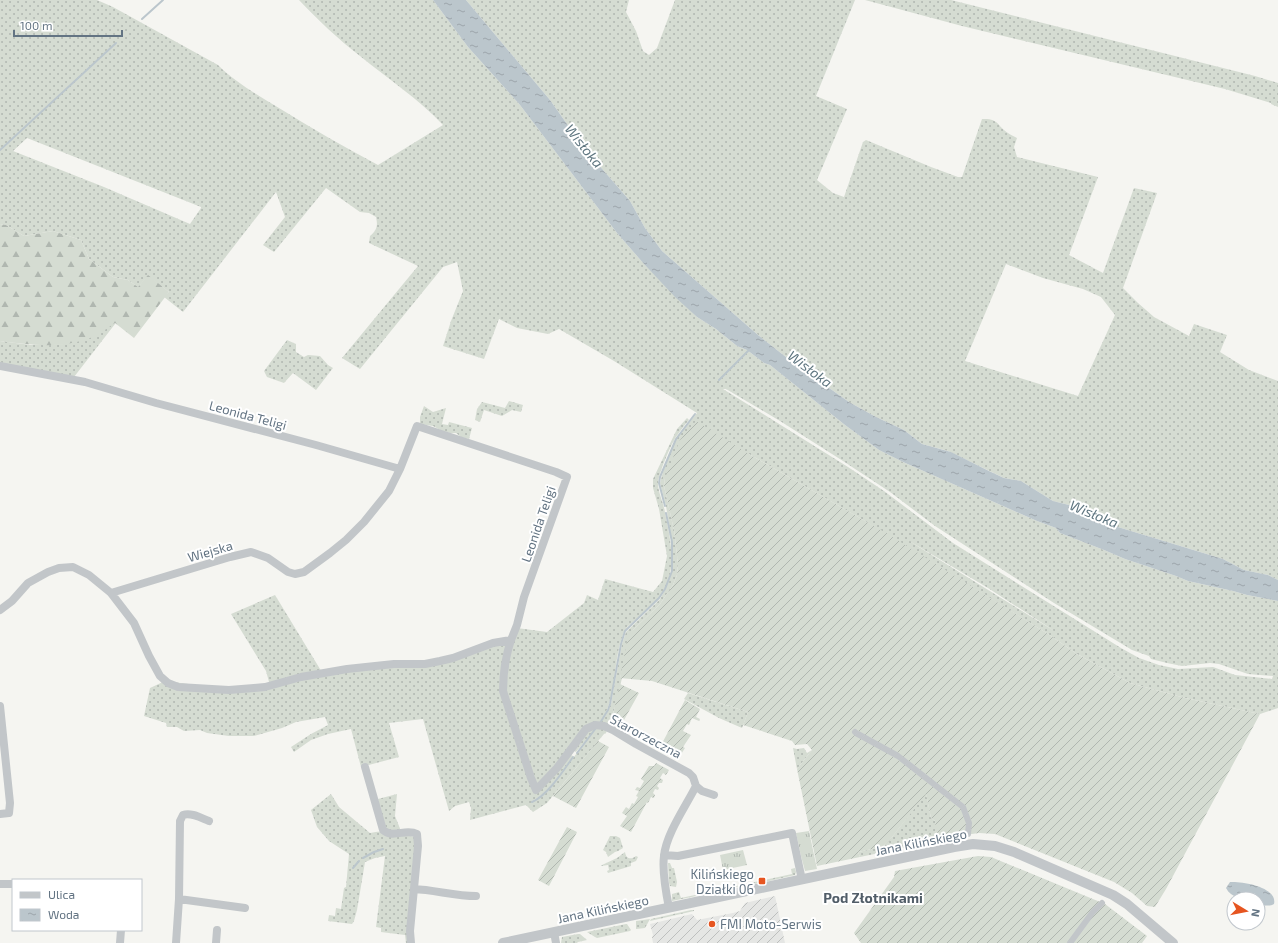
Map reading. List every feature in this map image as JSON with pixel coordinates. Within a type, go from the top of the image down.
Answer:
[{"type":"street","name":"Leonida Teligi","points":[[0,366],[85,382],[156,403],[316,445],[400,469],[417,426],[567,477],[524,597],[517,626],[511,640]]},
{"type":"street","name":"Wiejska","points":[[111,593],[251,552],[268,558],[288,572],[295,574],[304,572],[336,549],[364,522],[389,491],[400,469]]},
{"type":"street","points":[[0,610],[12,601],[28,583],[59,568],[73,567],[89,575],[111,593],[134,623],[160,676],[168,683],[178,687],[229,690],[265,687],[300,677],[347,669],[394,664],[425,664],[453,658],[493,643],[511,640]]},
{"type":"street","name":"Starorzeczna","points":[[511,640],[505,661],[503,691],[536,790],[556,768],[586,729],[595,725],[604,726],[613,730],[689,773],[693,777],[696,786]]},
{"type":"street","points":[[0,706],[10,803],[9,813],[0,814]]},
{"type":"street","points":[[855,732],[898,756],[964,807],[969,823],[968,834]]},
{"type":"street","points":[[365,767],[386,833],[409,831],[417,834],[418,846],[410,931],[411,943]]},
{"type":"street","points":[[670,908],[665,876],[664,855],[669,836],[696,786],[702,791],[714,795]]},
{"type":"street","points":[[176,943],[179,899],[180,821],[183,815],[190,814],[209,822]]},
{"type":"street","points":[[664,855],[678,856],[792,832],[802,880]]},
{"type":"street","name":"Jana Kilińskiego","points":[[503,943],[954,847],[969,844],[984,844],[1014,852],[1113,895],[1147,920],[1173,943]]},
{"type":"street","points":[[0,884],[12,884]]},
{"type":"street","points":[[414,889],[476,896]]},
{"type":"street","points":[[179,899],[244,908]]},
{"type":"street","points":[[1070,943],[1092,913],[1102,903]]},
{"type":"street","points":[[216,943],[217,930]]},
{"type":"street","points":[[120,943],[121,931]]},
{"type":"street","points":[[554,932],[556,943]]},
{"type":"shaded area","points":[[775,896],[785,943],[653,943],[653,935],[650,924],[692,914],[697,920],[733,913],[740,911],[745,903]]},
{"type":"green space","points":[[0,0],[97,0],[113,7],[218,65],[255,93],[315,130],[378,165],[443,125],[414,98],[344,43],[299,0],[433,0],[468,47],[520,105],[617,233],[644,264],[697,317],[716,329],[737,346],[747,350],[764,363],[770,365],[879,450],[903,462],[1056,528],[1060,533],[1125,559],[1188,581],[1278,601],[1278,708],[1260,714],[1185,698],[1130,683],[1077,654],[1048,634],[865,521],[749,454],[665,478],[664,486],[674,530],[678,564],[677,575],[673,585],[660,604],[633,630],[620,678],[622,678],[616,704],[606,733],[547,803],[533,812],[526,805],[470,820],[471,808],[469,802],[455,806],[449,811],[423,719],[389,723],[399,757],[361,767],[351,729],[328,734],[311,740],[294,752],[291,747],[328,725],[325,717],[296,722],[282,728],[254,736],[229,736],[207,733],[200,730],[184,731],[177,727],[167,727],[166,723],[144,716],[150,688],[165,681],[212,687],[271,689],[266,671],[231,614],[275,595],[324,676],[362,669],[422,666],[504,641],[517,628],[547,632],[584,603],[587,595],[598,600],[605,579],[653,592],[662,581],[667,556],[659,509],[653,488],[653,479],[677,429],[687,418],[689,420],[676,437],[668,453],[660,473],[658,483],[669,535],[672,558],[672,542],[666,506],[660,483],[676,439],[697,413],[614,361],[559,329],[548,334],[517,328],[499,319],[484,359],[443,346],[463,291],[457,262],[443,267],[360,369],[342,358],[418,266],[369,243],[370,236],[376,228],[376,217],[369,213],[360,212],[326,188],[274,252],[263,245],[285,217],[276,192],[183,312],[164,297],[169,292],[148,276],[138,287],[128,280],[113,277],[89,259],[81,240],[53,231],[24,236],[6,225],[0,224]],"holes":[[[27,138],[201,207],[190,224],[104,187],[13,151]],[[723,389],[726,389],[780,421],[843,461],[890,492],[935,526],[1054,603],[1132,650],[1149,656],[1151,659],[1167,663],[1182,666],[1210,663],[1219,664],[1248,674],[1273,676],[1272,679],[1235,675],[1213,667],[1178,669],[1159,665],[1139,658],[953,543],[884,491]],[[906,539],[988,588],[1056,632]],[[672,558],[672,571],[665,590],[660,599],[626,632],[622,644],[611,704],[606,715],[597,727],[609,704],[623,635],[627,627],[646,611],[664,590],[671,569]],[[592,733],[547,792],[535,801],[532,801],[550,787],[573,756],[571,755],[574,751],[576,752]]]},
{"type":"green space","points":[[466,0],[629,0],[626,12],[636,31],[643,51],[649,55],[657,48],[675,0],[855,0],[816,96],[847,109],[817,180],[833,193],[844,197],[863,142],[866,140],[931,167],[958,177],[962,177],[982,119],[992,120],[1009,134],[1017,138],[1014,147],[1017,157],[1098,177],[1069,255],[1103,273],[1134,188],[1157,193],[1123,288],[1154,317],[1189,336],[1194,324],[1227,335],[1220,352],[1249,370],[1278,381],[1278,580],[1268,575],[1244,570],[1223,559],[1108,524],[1094,515],[1069,505],[1053,501],[1021,481],[1004,478],[948,451],[922,444],[904,430],[849,402],[791,361],[758,335],[662,251],[645,228],[630,201],[584,148],[550,100]],"holes":[[[1006,264],[1043,278],[1083,289],[1101,297],[1115,315],[1078,396],[965,361]]]},
{"type":"green space","points":[[865,0],[951,0],[1255,76],[1278,83],[1278,107],[1271,103],[1225,89],[962,26]]},
{"type":"green space","points":[[0,224],[6,225],[24,236],[53,231],[81,240],[89,259],[113,277],[128,280],[138,287],[148,275],[169,292],[134,338],[115,323],[93,337],[68,344],[34,345],[0,341]]},
{"type":"green space","points":[[115,323],[74,377],[0,363],[0,341],[31,345],[64,344]]},
{"type":"green space","points":[[287,340],[296,344],[296,352],[304,357],[308,355],[320,356],[333,368],[316,390],[293,373],[284,383],[267,377],[264,371]]},
{"type":"green space","points":[[509,401],[523,405],[521,412],[512,410],[502,416],[484,410],[480,422],[475,420],[477,409],[482,402],[505,408]]},
{"type":"green space","points":[[424,406],[433,412],[446,408],[442,424],[448,425],[449,422],[472,428],[469,439],[461,437],[456,433],[442,431],[433,426],[420,424],[420,417]]},
{"type":"green space","points":[[696,421],[749,454],[886,533],[1048,634],[1077,654],[1130,683],[1185,698],[1260,714],[1155,907],[1147,906],[1132,893],[1114,882],[995,834],[979,833],[936,839],[935,821],[931,818],[926,794],[889,841],[882,847],[858,852],[860,857],[817,866],[797,769],[812,750],[807,744],[795,745],[792,741],[743,725],[748,712],[652,681],[620,678],[628,636],[660,604],[673,585],[677,575],[678,564],[674,530],[664,486],[665,478],[680,440]]},
{"type":"green space","points":[[620,684],[639,693],[624,720],[613,714]]},
{"type":"green space","points":[[688,693],[748,712],[742,728],[719,718],[684,699]]},
{"type":"green space","points":[[685,700],[700,709],[696,717],[700,719],[699,721],[692,718],[689,725],[687,724],[683,731],[691,735],[683,747],[685,748],[678,759],[659,749]]},
{"type":"green space","points":[[598,741],[609,747],[576,808],[553,796]]},
{"type":"green space","points":[[793,748],[804,748],[807,753],[812,750],[797,769]]},
{"type":"green space","points":[[656,763],[669,770],[666,775],[663,773],[660,778],[663,780],[662,783],[659,783],[657,786],[659,788],[658,790],[655,789],[653,793],[655,795],[654,798],[651,797],[648,803],[647,802],[631,832],[620,826],[627,816],[622,813],[626,807],[629,809],[632,803],[634,804],[638,797],[636,796],[639,791],[635,790],[637,787],[640,788],[644,781],[641,779],[649,766],[654,766]]},
{"type":"green space","points":[[926,793],[931,818],[935,821],[937,830],[935,832],[936,839],[932,842],[860,857],[858,852],[882,847],[889,841]]},
{"type":"green space","points":[[331,794],[339,807],[370,833],[392,832],[414,837],[416,841],[408,943],[406,943],[405,935],[381,932],[381,928],[376,927],[385,856],[365,862],[357,910],[352,924],[328,921],[329,915],[335,916],[336,908],[341,909],[344,888],[346,887],[349,854],[329,841],[317,827],[311,810]]},
{"type":"green space","points":[[397,794],[395,816],[401,831],[389,830],[383,825],[378,799]]},
{"type":"green space","points":[[567,827],[577,832],[549,886],[538,880]]},
{"type":"green space","points":[[809,831],[817,869],[805,871],[796,833]]},
{"type":"green space","points":[[610,836],[620,838],[623,848],[608,857],[606,852],[603,850]]},
{"type":"green space","points":[[743,850],[747,865],[723,870],[720,855]]},
{"type":"green space","points":[[625,852],[626,856],[629,858],[636,856],[638,857],[636,861],[631,863],[631,866],[608,873],[608,865],[601,866],[617,858]]},
{"type":"green space","points":[[978,856],[991,857],[1105,904],[1147,936],[1142,943],[861,943],[854,933],[894,877],[895,871]]},
{"type":"green space","points":[[668,863],[670,863],[672,868],[674,868],[677,882],[676,887],[670,886],[669,883]]},
{"type":"green space","points":[[795,868],[795,875],[765,882],[764,880],[792,874],[791,869]]},
{"type":"green space","points":[[759,881],[759,883],[672,901],[672,894],[679,892],[681,898]]},
{"type":"green space","points":[[691,910],[694,911],[650,921],[651,919]]},
{"type":"green space","points":[[650,919],[645,928],[636,929],[636,921]]},
{"type":"green space","points":[[627,924],[631,930],[630,931],[597,938],[587,932]]},
{"type":"green space","points":[[578,934],[587,940],[577,943],[561,943],[562,937]]},
{"type":"water","points":[[433,0],[466,0],[550,100],[584,148],[630,201],[645,228],[662,251],[758,335],[791,361],[849,402],[904,430],[922,444],[951,452],[1004,478],[1021,481],[1053,501],[1069,505],[1094,515],[1108,524],[1223,559],[1244,570],[1268,575],[1278,580],[1278,601],[1188,581],[1125,559],[1060,533],[1056,528],[903,462],[879,450],[770,365],[764,363],[747,350],[737,346],[716,329],[697,317],[675,297],[617,233],[520,105],[468,47]]},
{"type":"water","points":[[1230,882],[1258,886],[1270,893],[1274,898],[1274,904],[1266,905],[1266,891],[1228,891],[1226,888]]},
{"type":"waterway","points":[[142,19],[163,0]]},
{"type":"waterway","points":[[0,150],[116,43]]},
{"type":"waterway","points":[[719,380],[749,350]]},
{"type":"waterway","points":[[665,506],[659,483],[660,477],[676,439],[695,414]]},
{"type":"waterway","points":[[600,723],[610,704],[621,644],[625,631],[659,598],[665,589],[672,571],[672,542],[666,513]]},
{"type":"waterway","points":[[577,753],[596,728]]},
{"type":"waterway","points":[[532,802],[544,794],[560,776],[573,757]]},
{"type":"waterway","points":[[363,858],[383,849]]},
{"type":"waterway","points":[[353,868],[359,861]]},
{"type":"place","name":"Kilińskiego Działki 06","points":[[762,881]]},
{"type":"place","name":"FMI Moto-Serwis","points":[[712,924]]},
{"type":"district","name":"Pod Złotnikami","points":[[873,898]]},
{"type":"water label","name":"Wisłoka","points":[[584,146]]},
{"type":"water label","name":"Wisłoka","points":[[810,369]]},
{"type":"water label","name":"Wisłoka","points":[[1094,514]]}]
